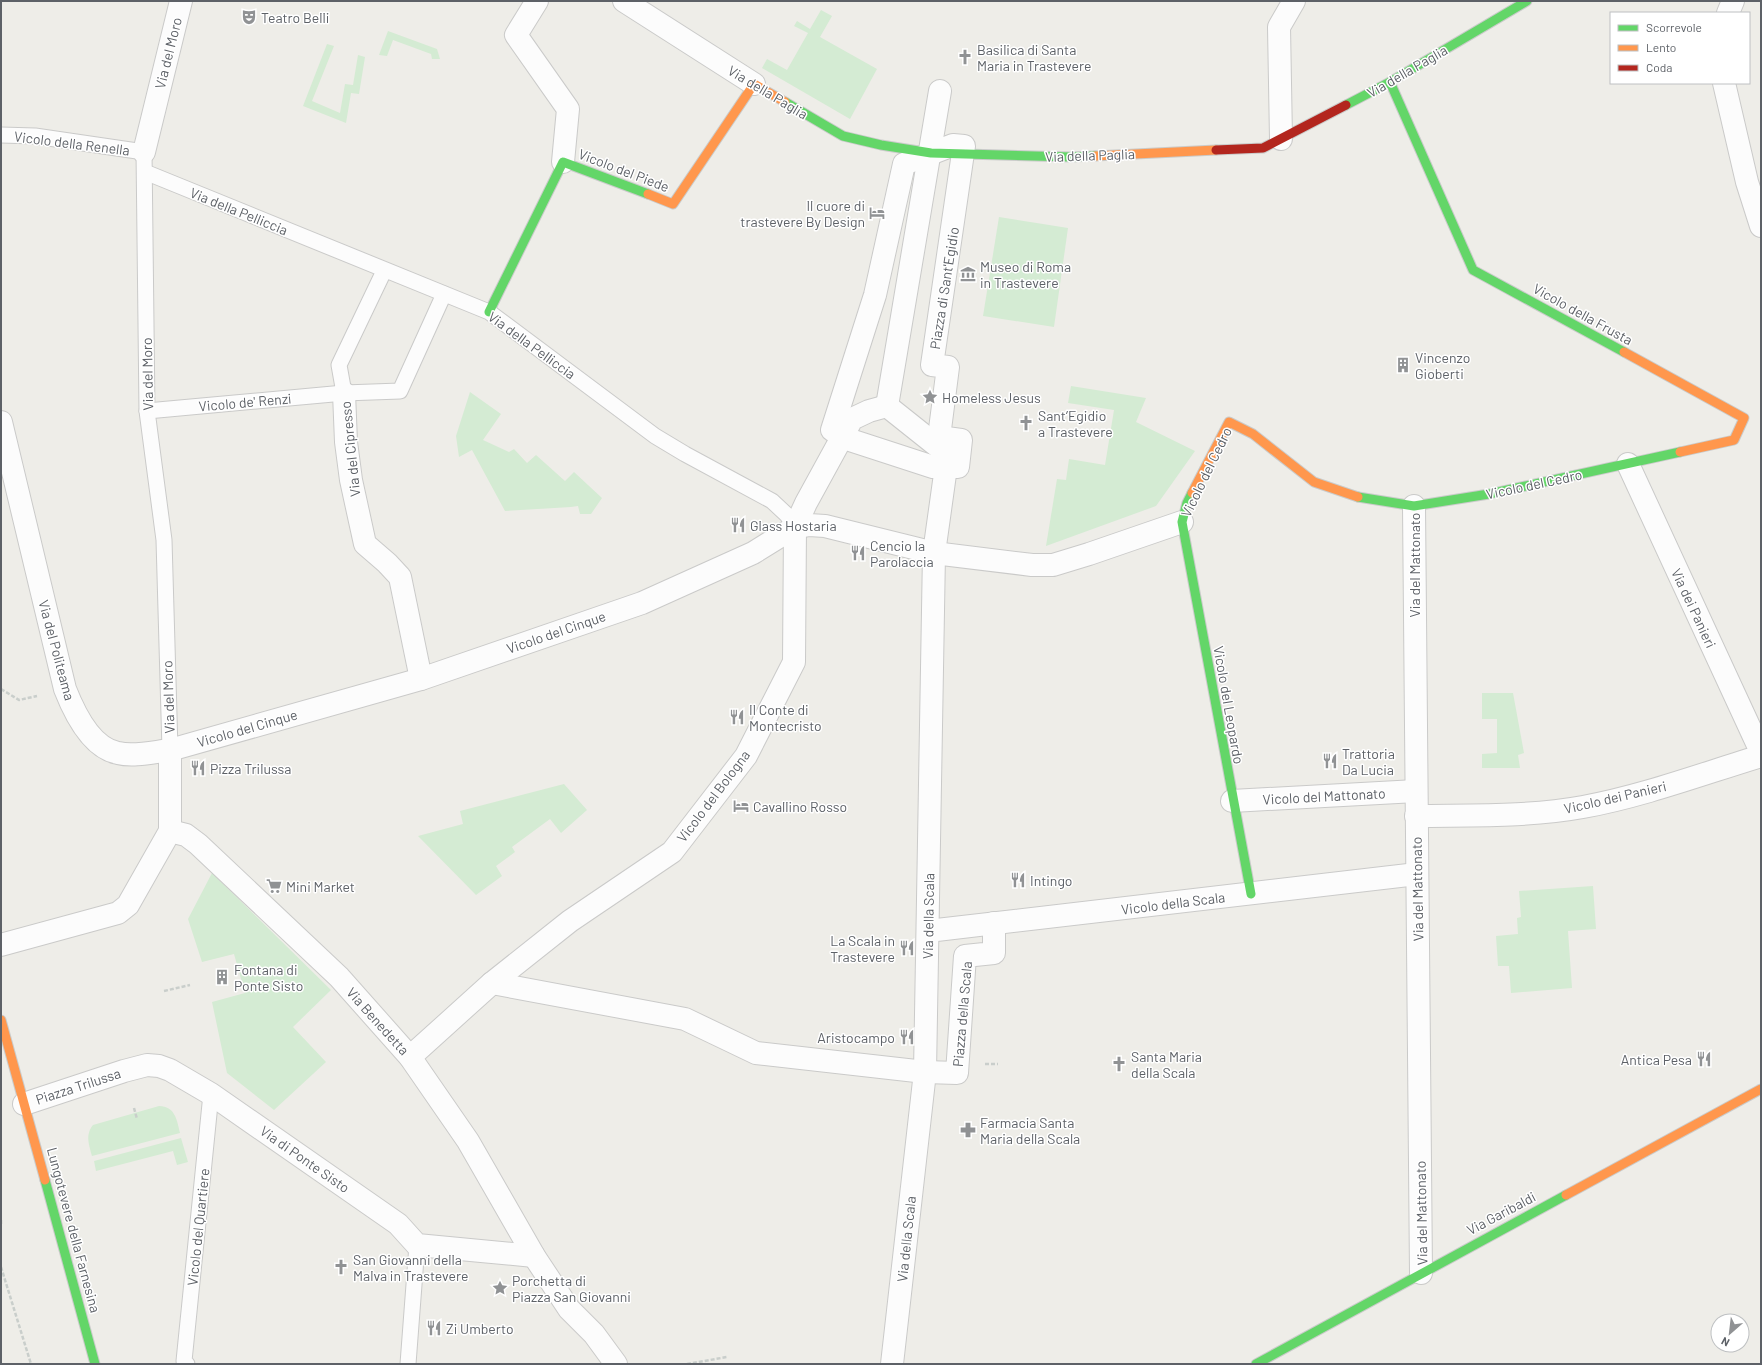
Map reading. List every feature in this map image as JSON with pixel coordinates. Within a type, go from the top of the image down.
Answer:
[{"type":"street","name":"Via del Moro","points":[[144,162],[181,1]]},
{"type":"street","points":[[537,1],[516,35],[568,109],[563,162]]},
{"type":"street","name":"Via della Paglia","points":[[624,1],[754,84],[843,136],[881,145],[931,153]]},
{"type":"street","points":[[1280,140],[1279,27],[1294,1]]},
{"type":"street","name":"Via della Paglia","points":[[963,155],[1071,157],[1263,148],[1390,82],[1527,1]]},
{"type":"street","points":[[1728,12],[1733,1]]},
{"type":"street","name":"Vicolo della Frusta","points":[[1390,82],[1473,270],[1744,418],[1734,440],[1628,464]]},
{"type":"street","name":"Vicolo del Piede","points":[[489,312],[563,162],[674,204],[754,84]]},
{"type":"street","points":[[1724,84],[1747,182],[1761,226]]},
{"type":"street","points":[[887,406],[931,153],[940,91]]},
{"type":"street","points":[[887,406],[946,453],[946,467],[933,467],[850,440],[832,430],[874,295],[904,164],[953,145],[964,146],[963,155]]},
{"type":"street","name":"Piazza di Sant'Egidio","points":[[946,467],[958,467],[961,440],[939,437],[948,367],[932,365],[963,155]]},
{"type":"street","name":"Via del Cipresso","points":[[344,393],[346,442],[350,480],[365,544],[387,562],[400,577],[421,679]]},
{"type":"street","points":[[795,527],[852,419],[869,411],[887,406]]},
{"type":"street","name":"Via del Politeama","points":[[1,422],[65,689],[79,721],[94,739],[106,748],[117,753],[134,754],[170,750]]},
{"type":"street","name":"Vicolo del Cedro","points":[[934,552],[1032,565],[1053,565],[1182,522],[1188,503],[1229,422],[1253,434],[1314,482],[1365,498],[1414,506],[1489,494],[1628,464]]},
{"type":"street","name":"Via dei Panieri","points":[[1628,464],[1761,752]]},
{"type":"street","name":"Via della Scala","points":[[892,1364],[925,1072],[934,552],[946,467]]},
{"type":"street","name":"Via del Mattonato","points":[[1414,506],[1421,1273]]},
{"type":"street","name":"Vicolo del Leopardo","points":[[1182,522],[1232,801],[1251,894]]},
{"type":"street","name":"Vicolo del Cinque","points":[[170,750],[421,679],[642,603],[753,553],[795,527],[809,525],[825,526],[934,552]]},
{"type":"street","name":"Vicolo del Bologna","points":[[410,1057],[492,983],[570,921],[672,852],[746,756],[794,662],[795,527]]},
{"type":"street","points":[[1,945],[118,914],[124,910],[170,831],[170,750]]},
{"type":"street","name":"Vicolo dei Panieri","points":[[1416,816],[1528,814],[1583,807],[1628,797],[1761,756]]},
{"type":"street","name":"Vicolo del Mattonato","points":[[1232,801],[1416,792]]},
{"type":"street","name":"Via Benedetta","points":[[170,831],[186,835],[198,844],[338,977],[410,1057],[468,1141],[534,1256],[569,1309],[594,1334],[616,1364]]},
{"type":"street","name":"Vicolo della Scala","points":[[928,931],[994,922],[1084,914],[1417,874]]},
{"type":"street","name":"Piazza della Scala","points":[[925,1072],[957,1073],[965,956],[994,953],[994,922]]},
{"type":"street","points":[[492,983],[685,1019],[756,1053],[925,1072]]},
{"type":"street","name":"Piazza Trilussa","points":[[1,1020],[24,1104],[74,1086],[147,1065],[158,1066],[170,1070],[211,1094]]},
{"type":"street","name":"Via Garibaldi","points":[[1256,1364],[1761,1088]]},
{"type":"street","name":"Via di Ponte Sisto","points":[[211,1094],[398,1224],[417,1245]]},
{"type":"street","name":"Lungotevere della Farnesina","points":[[24,1104],[95,1364]]},
{"type":"street","points":[[417,1245],[534,1256]]},
{"type":"lane","name":"Vicolo della Renella","points":[[1,135],[35,136],[144,162]]},
{"type":"lane","name":"Via della Pelliccia","points":[[144,162],[384,271],[489,312],[654,436],[772,501],[788,515],[795,527]]},
{"type":"lane","name":"Via del Moro","points":[[144,162],[147,411],[164,540],[170,750]]},
{"type":"lane","points":[[344,393],[339,365],[384,271]]},
{"type":"lane","name":"Vicolo de' Renzi","points":[[147,411],[344,393],[400,391],[444,294]]},
{"type":"lane","name":"Vicolo del Quartiere","points":[[185,1363],[211,1094]]},
{"type":"lane","points":[[408,1364],[417,1245]]},
{"type":"path","points":[[1,689],[19,700]]},
{"type":"path","points":[[164,991],[190,985]]},
{"type":"path","points":[[134,1108],[137,1119]]},
{"type":"path","points":[[1,1267],[31,1364]]},
{"type":"path","points":[[687,1364],[727,1357]]},
{"type":"green space","points":[[821,10],[832,16],[820,37],[877,69],[850,119],[762,68],[767,59],[787,70],[808,33],[794,26],[797,21],[810,29]]},
{"type":"green space","points":[[388,31],[437,49],[440,59],[432,59],[431,54],[393,40],[387,56],[379,55]]},
{"type":"green space","points":[[327,44],[334,46],[312,101],[340,113],[345,84],[353,85],[358,55],[365,57],[359,94],[351,93],[346,123],[303,106]]},
{"type":"green space","points":[[999,217],[1068,228],[1054,327],[983,316]]},
{"type":"green space","points":[[1071,386],[1146,398],[1136,422],[1195,451],[1156,506],[1046,546],[1057,479],[1066,480],[1069,459],[1105,465],[1114,410],[1068,403]]},
{"type":"green space","points":[[470,392],[501,414],[483,440],[509,452],[514,449],[527,463],[536,455],[565,481],[574,472],[602,498],[591,514],[580,514],[578,506],[505,511],[472,450],[459,457],[456,436]]},
{"type":"green space","points":[[1482,693],[1513,693],[1524,753],[1518,755],[1520,768],[1482,768],[1482,754],[1497,753],[1497,719],[1482,719]]},
{"type":"green space","points":[[564,784],[587,810],[561,833],[550,819],[512,847],[515,852],[496,866],[502,876],[476,895],[418,836],[463,824],[460,811]]},
{"type":"green space","points":[[212,873],[331,990],[293,1027],[326,1062],[274,1110],[227,1073],[212,1002],[245,993],[234,954],[202,962],[188,919]]},
{"type":"green space","points":[[1593,886],[1596,929],[1568,931],[1572,988],[1511,993],[1509,966],[1498,966],[1496,936],[1518,934],[1517,918],[1521,917],[1519,891]]},
{"type":"green space","points":[[159,1106],[169,1108],[172,1111],[180,1133],[92,1156],[88,1136],[93,1125]]},
{"type":"green space","points":[[181,1138],[188,1162],[177,1165],[173,1151],[96,1171],[94,1161]]},
{"type":"traffic: fast","points":[[1346,105],[1390,82],[1527,1]]},
{"type":"traffic: fast","points":[[1390,82],[1473,270],[1624,352]]},
{"type":"traffic: fast","points":[[785,102],[843,136],[881,145],[931,153],[1071,157],[1095,156]]},
{"type":"traffic: fast","points":[[489,312],[563,162],[648,194]]},
{"type":"traffic: fast","points":[[1358,497],[1414,506],[1489,494],[1680,452]]},
{"type":"traffic: fast","points":[[1192,493],[1187,503],[1182,522],[1251,894]]},
{"type":"traffic: fast","points":[[45,1180],[95,1364]]},
{"type":"traffic: fast","points":[[1256,1364],[1566,1195]]},
{"type":"traffic: slow","points":[[648,194],[673,204],[754,84],[785,102]]},
{"type":"traffic: slow","points":[[1095,156],[1216,150]]},
{"type":"traffic: slow","points":[[1624,352],[1744,418],[1734,440],[1680,452]]},
{"type":"traffic: slow","points":[[1192,493],[1229,422],[1253,434],[1314,482],[1358,497]]},
{"type":"traffic: slow","points":[[1,1020],[45,1180]]},
{"type":"traffic: slow","points":[[1566,1195],[1761,1089]]},
{"type":"traffic: jam","points":[[1216,150],[1263,148],[1346,105]]},
{"type":"place","name":"Teatro Belli","points":[[249,17]]},
{"type":"place","name":"Basilica di Santa Maria in Trastevere","points":[[965,57]]},
{"type":"place","name":"Il cuore di trastevere By Design","points":[[877,213]]},
{"type":"place","name":"Museo di Roma in Trastevere","points":[[968,274]]},
{"type":"place","name":"Vincenzo Gioberti","points":[[1403,365]]},
{"type":"place","name":"Homeless Jesus","points":[[930,397]]},
{"type":"place","name":"Sant’Egidio a Trastevere","points":[[1026,423]]},
{"type":"place","name":"Glass Hostaria","points":[[738,525]]},
{"type":"place","name":"Cencio la Parolaccia","points":[[858,553]]},
{"type":"place","name":"Il Conte di Montecristo","points":[[737,717]]},
{"type":"place","name":"Trattoria Da Lucia","points":[[1330,761]]},
{"type":"place","name":"Pizza Trilussa","points":[[198,768]]},
{"type":"place","name":"Cavallino Rosso","points":[[741,806]]},
{"type":"place","name":"Intingo","points":[[1018,880]]},
{"type":"place","name":"Mini Market","points":[[274,886]]},
{"type":"place","name":"La Scala in Trastevere","points":[[907,948]]},
{"type":"place","name":"Fontana di Ponte Sisto","points":[[222,977]]},
{"type":"place","name":"Aristocampo","points":[[907,1037]]},
{"type":"place","name":"Antica Pesa","points":[[1704,1059]]},
{"type":"place","name":"Santa Maria della Scala","points":[[1119,1064]]},
{"type":"place","name":"Farmacia Santa Maria della Scala","points":[[968,1130]]},
{"type":"place","name":"San Giovanni della Malva in Trastevere","points":[[341,1267]]},
{"type":"place","name":"Porchetta di Piazza San Giovanni","points":[[500,1288]]},
{"type":"place","name":"Zi Umberto","points":[[434,1328]]}]
